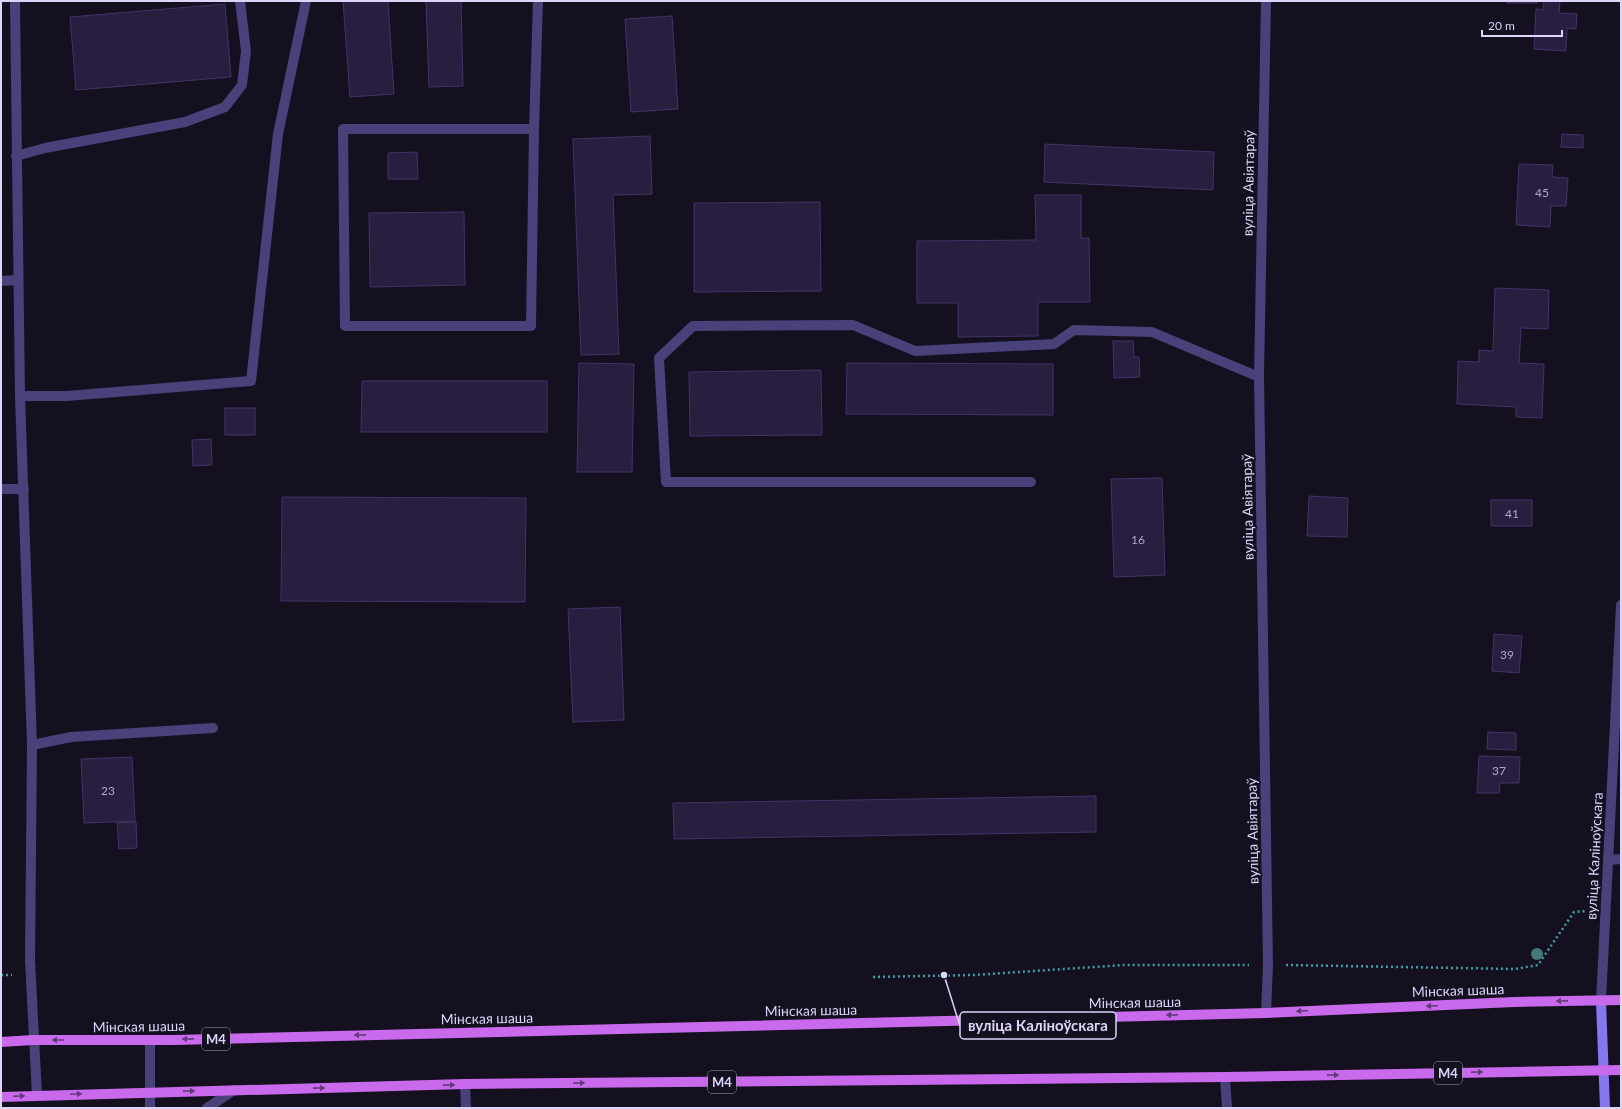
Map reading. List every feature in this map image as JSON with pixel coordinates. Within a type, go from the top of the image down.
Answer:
[{"type":"main road","name":"Мінская шаша","points":[[1,1042],[33,1040],[150,1040],[1266,1013],[1514,1002],[1621,1000]]},
{"type":"main road","name":"вуліца Каліноўскага","points":[[1601,1001],[1605,1108]]},
{"type":"main road","name":"М4","points":[[1,1096],[465,1084],[1225,1077],[1621,1070]]},
{"type":"street","points":[[14,1],[20,396],[32,745],[30,960],[37,1095]]},
{"type":"street","points":[[16,156],[45,148],[185,122],[224,107],[242,85],[246,51],[240,1]]},
{"type":"street","points":[[20,396],[67,396],[251,381],[278,134],[306,1]]},
{"type":"street","points":[[534,129],[343,129],[345,326],[531,326],[534,129],[538,1]]},
{"type":"street","name":"вуліца Авіятараў","points":[[1266,1],[1258,377],[1268,965],[1266,1013]]},
{"type":"street","points":[[1,281],[18,280]]},
{"type":"street","points":[[1031,482],[666,482],[659,358],[692,326],[853,325],[915,351],[1054,344],[1074,330],[1152,332],[1258,377]]},
{"type":"street","points":[[1,488],[24,489]]},
{"type":"street","name":"вуліца Каліноўскага","points":[[1601,1001],[1621,605]]},
{"type":"street","points":[[32,745],[71,737],[213,728]]},
{"type":"street","points":[[1608,860],[1621,859]]},
{"type":"street","points":[[150,1040],[150,1108]]},
{"type":"street","points":[[1225,1077],[1227,1108]]},
{"type":"street","points":[[465,1084],[466,1108]]},
{"type":"street","points":[[207,1108],[234,1090]]},
{"type":"path","points":[[873,977],[974,975],[1124,965],[1515,968],[1538,965],[1574,912],[1606,910]]},
{"type":"building","points":[[343,1],[388,1],[394,94],[350,97]]},
{"type":"building","points":[[426,1],[461,1],[463,86],[429,87]]},
{"type":"building","points":[[1507,1],[1537,1],[1537,3],[1507,3]]},
{"type":"building","points":[[1544,1],[1560,1],[1559,13],[1577,14],[1576,29],[1567,28],[1566,51],[1534,49],[1536,9],[1543,10]]},
{"type":"building","points":[[225,4],[231,77],[76,90],[70,17]]},
{"type":"building","points":[[672,16],[678,109],[631,112],[625,19]]},
{"type":"building","points":[[1562,134],[1583,135],[1583,148],[1561,147]]},
{"type":"building","points":[[650,136],[652,194],[613,195],[619,354],[581,355],[573,139]]},
{"type":"building","points":[[1045,144],[1214,152],[1213,190],[1044,182]]},
{"type":"building","points":[[417,152],[418,179],[388,179],[388,153]]},
{"type":"building","points":[[1519,164],[1553,165],[1552,177],[1568,178],[1566,206],[1551,206],[1550,227],[1516,225]]},
{"type":"building","points":[[1035,195],[1081,195],[1081,238],[1089,238],[1090,302],[1038,302],[1038,336],[958,337],[958,303],[917,303],[917,241],[1036,240]]},
{"type":"building","points":[[820,202],[821,291],[694,292],[694,203]]},
{"type":"building","points":[[464,212],[465,285],[370,287],[369,213]]},
{"type":"building","points":[[1495,288],[1549,290],[1548,329],[1521,328],[1519,363],[1544,364],[1542,418],[1516,417],[1516,407],[1457,404],[1458,361],[1479,362],[1479,350],[1493,351]]},
{"type":"building","points":[[1113,341],[1133,341],[1134,357],[1139,357],[1140,377],[1114,378]]},
{"type":"building","points":[[579,363],[634,364],[632,472],[577,472]]},
{"type":"building","points":[[847,363],[1053,364],[1053,415],[846,414]]},
{"type":"building","points":[[821,370],[822,435],[690,436],[689,372]]},
{"type":"building","points":[[362,381],[547,381],[547,432],[361,432]]},
{"type":"building","points":[[225,408],[255,408],[255,435],[225,435]]},
{"type":"building","points":[[211,439],[212,465],[193,466],[192,440]]},
{"type":"building","points":[[1162,478],[1165,575],[1114,577],[1111,479]]},
{"type":"building","points":[[1309,496],[1348,498],[1347,537],[1307,536]]},
{"type":"building","points":[[282,497],[526,498],[525,602],[281,601]]},
{"type":"building","points":[[1491,500],[1532,500],[1532,526],[1491,526]]},
{"type":"building","points":[[620,607],[624,720],[573,722],[568,609]]},
{"type":"building","points":[[1494,634],[1522,636],[1519,673],[1492,671]]},
{"type":"building","points":[[1488,732],[1516,733],[1516,750],[1487,749]]},
{"type":"building","points":[[1479,756],[1520,757],[1519,783],[1500,783],[1499,793],[1477,793]]},
{"type":"building","points":[[132,757],[135,821],[84,823],[81,759]]},
{"type":"building","points":[[1096,796],[1096,832],[674,839],[673,803]]},
{"type":"building","points":[[136,822],[137,848],[119,849],[117,823]]},
{"type":"place","name":"вуліца Каліноўскага","points":[[944,975]]}]
